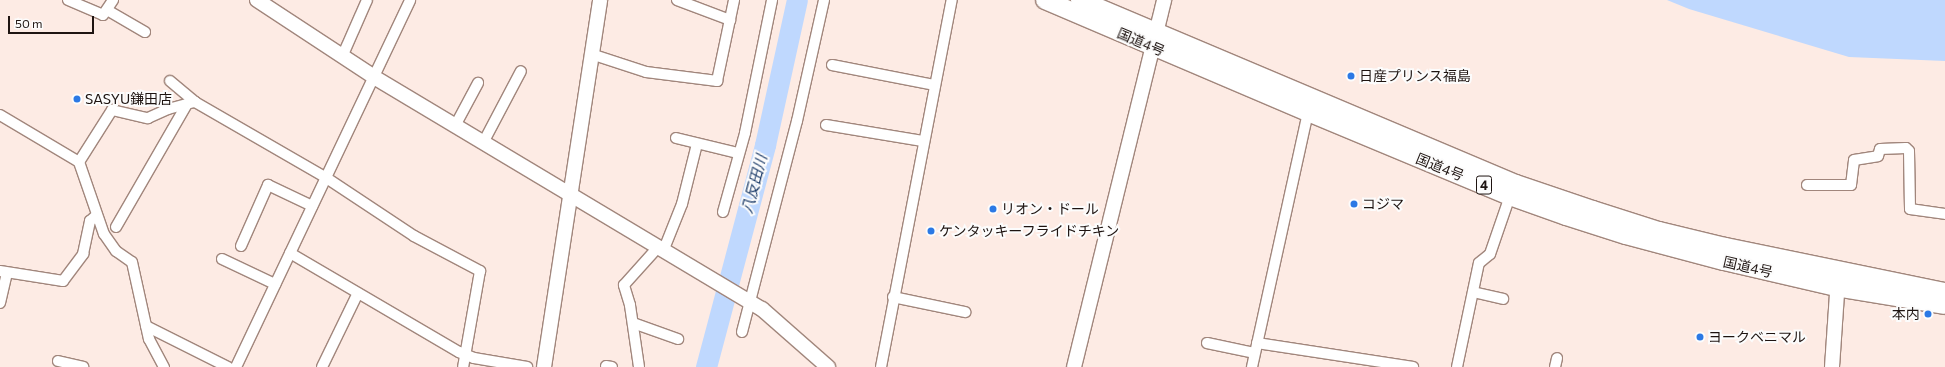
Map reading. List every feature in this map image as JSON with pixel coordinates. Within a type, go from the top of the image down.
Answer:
[{"type":"highway","name":"国道4号","points":[[1045,0],[1155,40],[1516,184],[1659,231],[1838,279],[1945,305]]},
{"type":"highway","name":"国道4号","points":[[1080,0],[1155,40],[1308,112],[1510,196],[1626,235],[1838,279],[1945,292]]},
{"type":"street","points":[[68,0],[103,16],[113,0]]},
{"type":"street","points":[[257,0],[374,77],[704,273],[748,301],[828,367]]},
{"type":"street","points":[[342,57],[367,0]]},
{"type":"street","points":[[236,367],[410,0]]},
{"type":"street","points":[[544,367],[600,0]]},
{"type":"street","points":[[677,0],[730,20]]},
{"type":"street","points":[[591,54],[646,72],[717,81],[734,0]]},
{"type":"street","points":[[723,212],[738,153],[745,133],[772,0]]},
{"type":"street","points":[[742,332],[748,301],[797,121],[824,0]]},
{"type":"street","points":[[881,367],[923,141],[952,0]]},
{"type":"street","points":[[1074,367],[1164,0]]},
{"type":"street","points":[[107,10],[144,32]]},
{"type":"street","points":[[832,65],[935,85]]},
{"type":"street","points":[[483,143],[521,71]]},
{"type":"street","points":[[170,81],[191,103],[325,177],[414,236],[480,271],[463,367]]},
{"type":"street","points":[[455,126],[478,83]]},
{"type":"street","points":[[79,162],[112,110],[148,118],[191,103]]},
{"type":"street","points":[[116,227],[191,103]]},
{"type":"street","points":[[1252,367],[1308,112]]},
{"type":"street","points":[[0,115],[79,162],[104,234],[116,251],[132,262],[149,339],[164,367]]},
{"type":"street","points":[[826,125],[923,141]]},
{"type":"street","points":[[676,138],[738,153]]},
{"type":"street","points":[[639,367],[633,323],[624,285],[661,248],[682,204],[697,144]]},
{"type":"street","points":[[1807,185],[1851,185],[1854,160],[1878,156],[1880,149],[1906,148],[1909,151],[1910,209],[1945,214]]},
{"type":"street","points":[[241,246],[268,185],[312,206]]},
{"type":"street","points":[[1457,367],[1479,263],[1490,254],[1510,196]]},
{"type":"street","points":[[0,303],[4,272],[63,281],[83,254],[90,220],[97,215]]},
{"type":"street","points":[[290,253],[466,355],[527,367]]},
{"type":"street","points":[[222,259],[275,284]]},
{"type":"street","points":[[1832,367],[1838,279]]},
{"type":"street","points":[[1473,292],[1503,299]]},
{"type":"street","points":[[324,366],[358,293]]},
{"type":"street","points":[[893,297],[965,312]]},
{"type":"street","points":[[633,323],[678,339]]},
{"type":"street","points":[[146,326],[228,367]]},
{"type":"street","points":[[1207,343],[1413,367]]},
{"type":"street","points":[[58,361],[83,367]]},
{"type":"water","points":[[1667,0],[1945,0],[1945,61],[1849,57],[1689,9]]},
{"type":"waterway","name":"八反田川","points":[[706,367],[765,145],[797,0]]},
{"type":"place","name":"日産プリンス福島","points":[[1351,76]]},
{"type":"place","name":"SASYU鎌田店","points":[[77,99]]},
{"type":"place","name":"コジマ","points":[[1354,204]]},
{"type":"place","name":"リオン・ドール","points":[[993,209]]},
{"type":"place","name":"ケンタッキーフライドチキン","points":[[931,231]]},
{"type":"place","name":"本内","points":[[1928,314]]},
{"type":"place","name":"ヨークベニマル","points":[[1700,337]]}]
